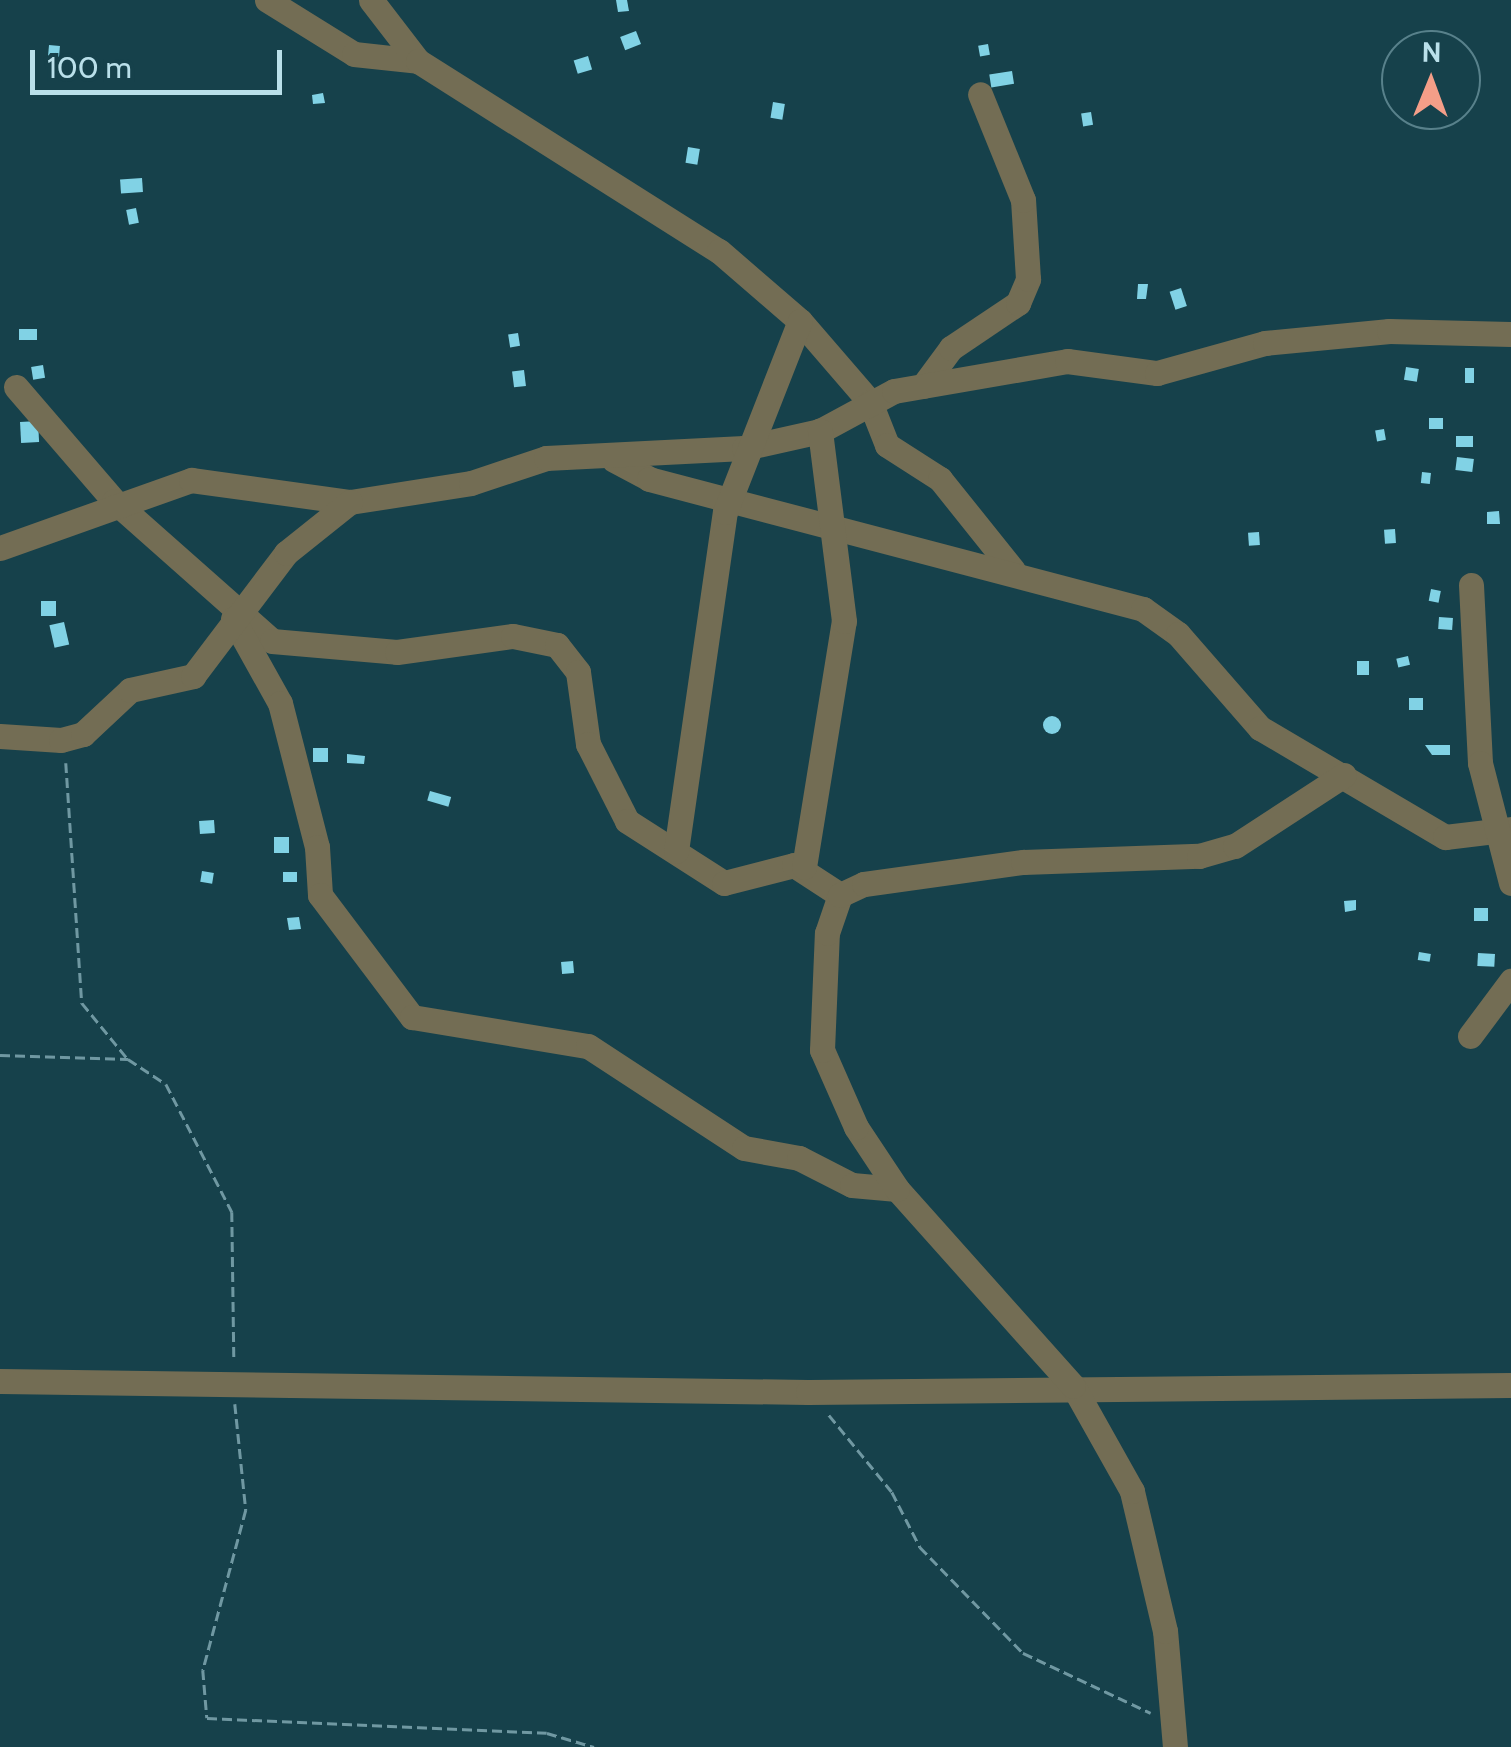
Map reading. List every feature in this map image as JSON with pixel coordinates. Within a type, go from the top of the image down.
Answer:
[{"type":"street","points":[[267,0],[354,54],[418,61]]},
{"type":"street","points":[[372,0],[418,61],[719,251],[800,322],[870,402],[887,445],[940,479],[1013,570]]},
{"type":"street","points":[[923,386],[951,348],[1018,304],[1028,279],[1023,200],[980,94]]},
{"type":"street","points":[[676,852],[728,500],[744,448],[800,322]]},
{"type":"street","points":[[0,548],[114,501],[191,480],[350,502],[471,483],[546,458],[614,460],[744,448],[820,431],[870,402],[923,386],[1067,360],[1157,373],[1265,343],[1389,330],[1511,334]]},
{"type":"street","points":[[16,387],[114,501],[233,616],[290,648],[397,652],[513,636],[557,645],[578,672],[588,744],[622,815],[724,883],[804,867],[840,895],[1023,862],[1198,856],[1235,846],[1344,774]]},
{"type":"street","points":[[804,867],[843,647],[837,527],[820,431]]},
{"type":"street","points":[[614,460],[649,480],[1013,570],[1161,619],[1250,721],[1445,838],[1506,831]]},
{"type":"street","points":[[0,736],[61,740],[83,734],[130,690],[193,676],[233,616],[286,553],[350,502]]},
{"type":"street","points":[[1471,584],[1480,763],[1506,831],[1511,883]]},
{"type":"street","points":[[233,616],[280,702],[318,848],[320,895],[412,1017],[588,1046],[744,1148],[799,1158],[852,1185],[897,1189]]},
{"type":"street","points":[[840,895],[828,933],[822,1050],[897,1189],[1073,1386],[1132,1491],[1166,1631],[1175,1747]]},
{"type":"street","points":[[1470,1036],[1511,980]]},
{"type":"street","points":[[0,1381],[235,1379],[808,1392],[1073,1386],[1511,1385]]},
{"type":"path","points":[[61,740],[76,814],[82,1003],[128,1059],[180,1102],[232,1212],[235,1379],[246,1510],[202,1670],[208,1718],[547,1733],[594,1747]]},
{"type":"path","points":[[0,1054],[128,1059]]},
{"type":"path","points":[[808,1392],[892,1492],[920,1547],[1022,1653],[1074,1683],[1133,1702],[1161,1724]]},
{"type":"building","points":[[616,0],[627,0],[629,11],[618,12]]},
{"type":"building","points":[[636,31],[641,44],[625,50],[620,37]]},
{"type":"building","points":[[988,44],[990,55],[980,57],[978,46]]},
{"type":"building","points":[[49,45],[60,46],[59,57],[48,56]]},
{"type":"building","points":[[588,56],[592,69],[578,74],[574,60]]},
{"type":"building","points":[[1012,71],[1014,84],[991,87],[989,75]]},
{"type":"building","points":[[323,93],[325,103],[313,104],[312,95]]},
{"type":"building","points":[[773,102],[785,104],[782,120],[770,118]]},
{"type":"building","points":[[1091,112],[1093,125],[1083,126],[1081,114]]},
{"type":"building","points":[[688,147],[700,149],[697,165],[685,163]]},
{"type":"building","points":[[142,178],[143,192],[121,194],[120,180]]},
{"type":"building","points":[[136,208],[139,223],[129,225],[126,210]]},
{"type":"building","points":[[1138,284],[1148,284],[1146,299],[1137,299]]},
{"type":"building","points":[[1181,288],[1187,306],[1175,310],[1170,292]]},
{"type":"building","points":[[19,329],[37,329],[37,340],[19,340]]},
{"type":"building","points":[[518,333],[520,346],[510,347],[508,335]]},
{"type":"building","points":[[43,365],[45,378],[33,380],[31,367]]},
{"type":"building","points":[[1406,367],[1419,369],[1417,382],[1404,380]]},
{"type":"building","points":[[1465,368],[1474,368],[1474,383],[1465,383]]},
{"type":"building","points":[[524,370],[526,386],[514,387],[512,371]]},
{"type":"building","points":[[1429,418],[1443,418],[1443,429],[1429,429]]},
{"type":"building","points":[[38,421],[39,442],[21,443],[20,422]]},
{"type":"building","points":[[1384,429],[1386,440],[1377,441],[1375,431]]},
{"type":"building","points":[[1456,436],[1473,436],[1473,447],[1456,447]]},
{"type":"building","points":[[1457,457],[1474,459],[1472,472],[1455,470]]},
{"type":"building","points":[[1422,472],[1431,473],[1430,484],[1421,483]]},
{"type":"building","points":[[1499,511],[1500,524],[1487,524],[1487,512]]},
{"type":"building","points":[[1395,529],[1396,543],[1385,544],[1384,530]]},
{"type":"building","points":[[1259,532],[1260,545],[1249,546],[1248,533]]},
{"type":"building","points":[[1431,589],[1441,591],[1439,603],[1429,601]]},
{"type":"building","points":[[41,601],[56,601],[56,616],[41,616]]},
{"type":"building","points":[[1439,617],[1453,618],[1452,630],[1438,629]]},
{"type":"building","points":[[64,622],[69,644],[55,648],[49,625]]},
{"type":"building","points":[[1408,656],[1410,665],[1398,667],[1396,659]]},
{"type":"building","points":[[1357,661],[1369,661],[1369,675],[1357,675]]},
{"type":"building","points":[[1409,698],[1423,698],[1423,710],[1409,710]]},
{"type":"building","points":[[1052,716],[1061,725],[1052,734],[1043,725]]},
{"type":"building","points":[[1425,745],[1450,745],[1450,755],[1432,755]]},
{"type":"building","points":[[313,748],[328,748],[328,762],[313,762]]},
{"type":"building","points":[[347,754],[365,756],[364,764],[347,763]]},
{"type":"building","points":[[430,791],[451,797],[448,807],[427,801]]},
{"type":"building","points":[[214,820],[215,833],[200,834],[199,821]]},
{"type":"building","points":[[274,837],[289,837],[289,853],[274,853]]},
{"type":"building","points":[[202,871],[214,873],[212,884],[200,882]]},
{"type":"building","points":[[283,872],[297,872],[297,882],[283,882]]},
{"type":"building","points":[[1356,900],[1356,910],[1345,912],[1344,901]]},
{"type":"building","points":[[1474,908],[1488,908],[1488,921],[1474,921]]},
{"type":"building","points":[[299,917],[301,929],[289,930],[287,918]]},
{"type":"building","points":[[1419,952],[1431,954],[1430,962],[1418,960]]},
{"type":"building","points":[[1478,953],[1495,954],[1494,967],[1477,966]]},
{"type":"building","points":[[573,961],[574,973],[562,974],[561,962]]}]
